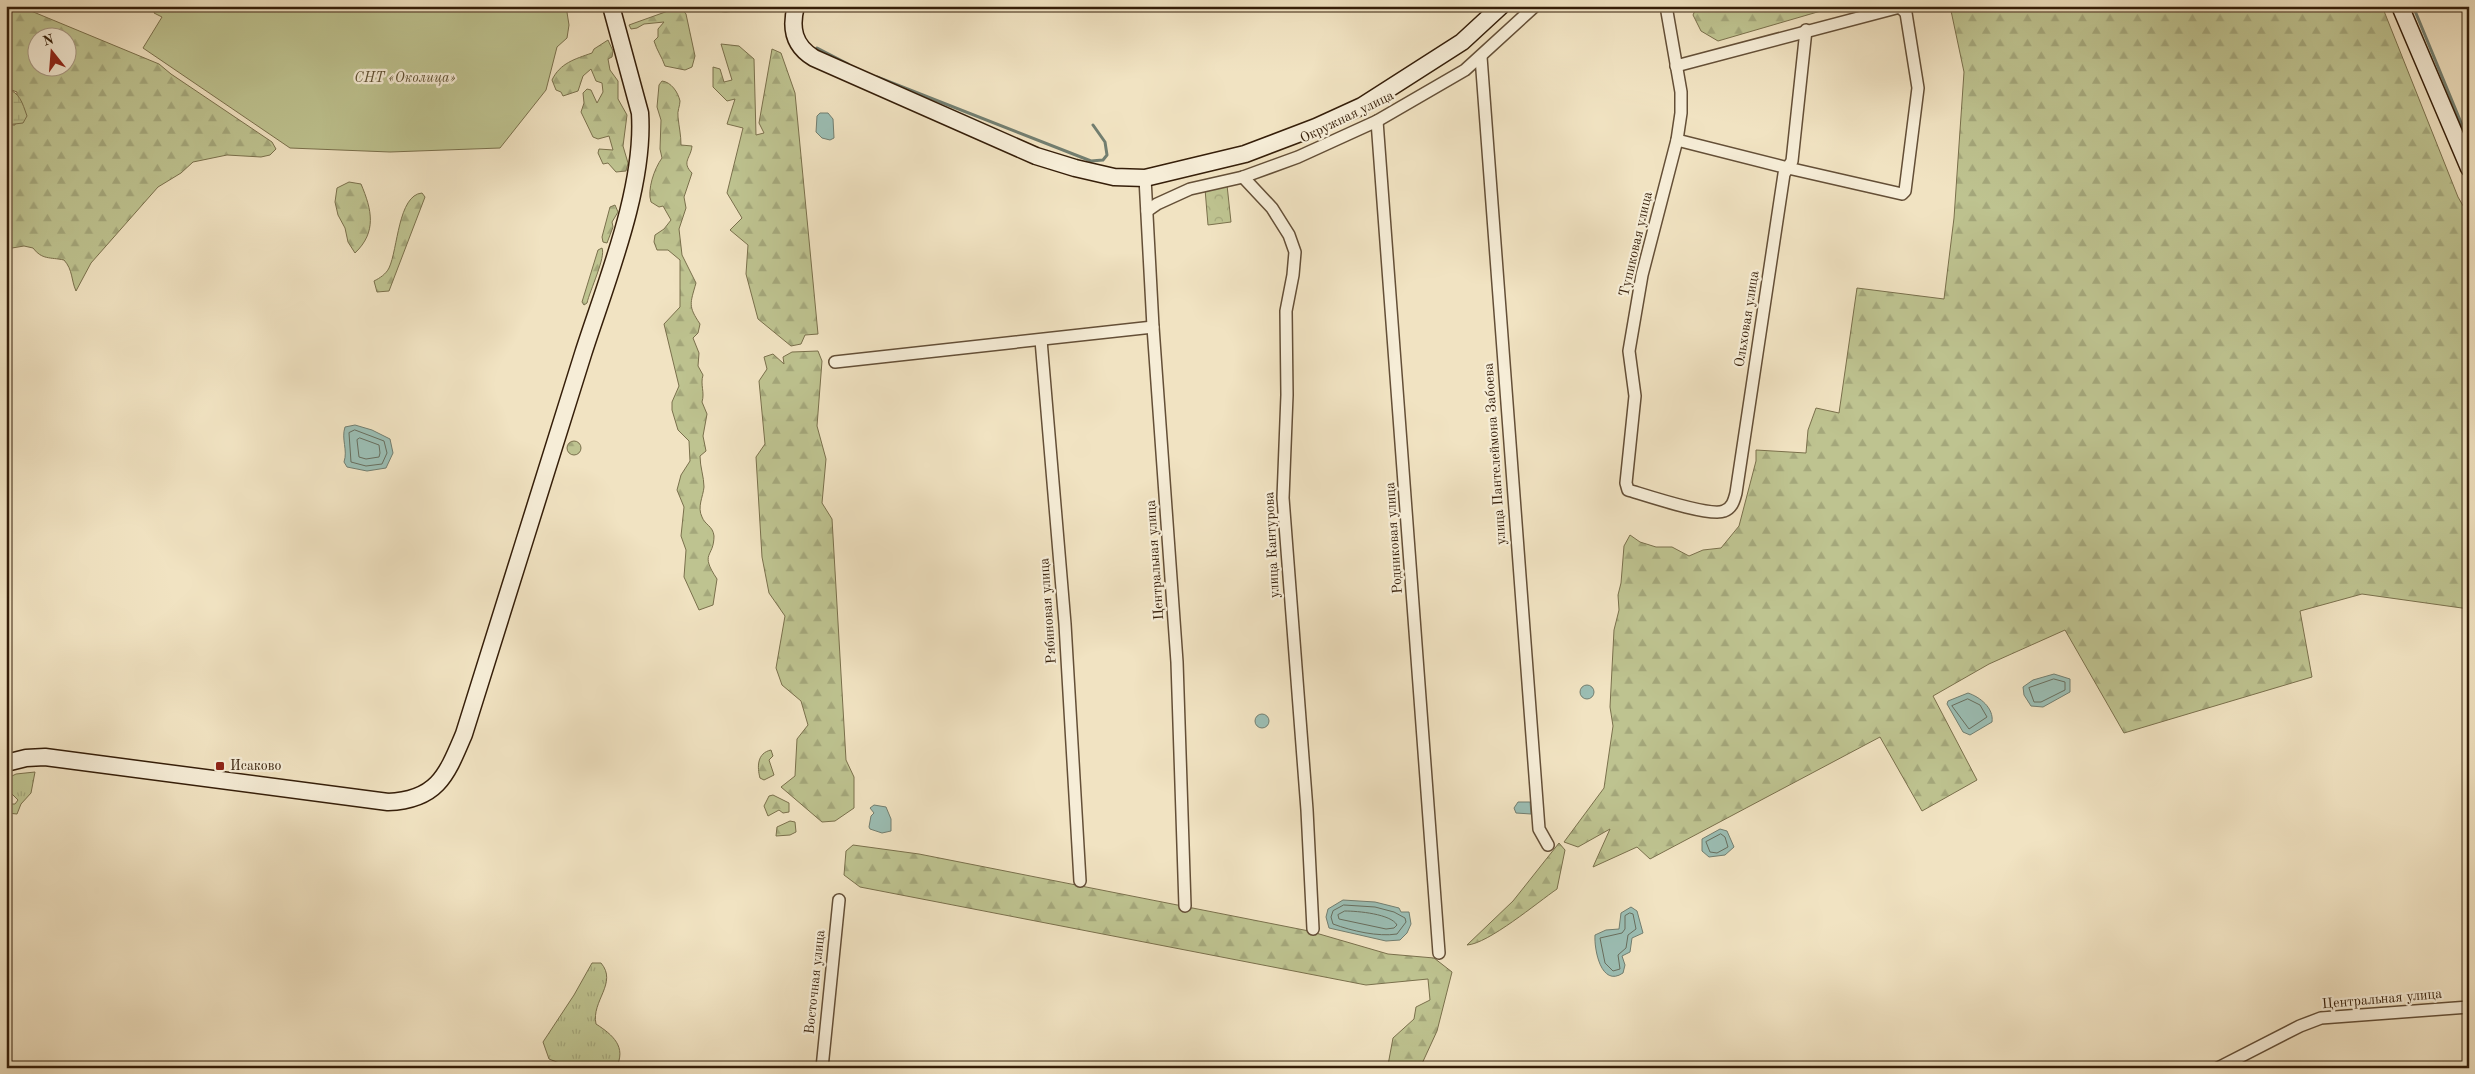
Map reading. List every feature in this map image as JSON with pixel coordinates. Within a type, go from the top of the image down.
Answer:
[{"type":"main road","points":[[6,763],[26,758],[45,757],[388,802],[405,800],[422,794],[437,785],[447,774],[464,734],[607,277],[636,177],[641,130],[640,113],[611,6]]},
{"type":"main road","points":[[796,6],[792,27],[796,41],[804,52],[814,58],[1036,156],[1114,177],[1145,178],[1245,154],[1316,127],[1362,106],[1462,42],[1501,6]]},
{"type":"main road","points":[[2400,6],[2469,168]]},
{"type":"street","name":"Окружная улица","points":[[1148,211],[1157,204],[1190,189],[1243,177],[1298,158],[1377,121],[1423,96],[1481,57],[1535,6]]},
{"type":"street","name":"Тупиковая улица","points":[[1628,490],[1626,471],[1635,396],[1629,351],[1642,274],[1677,140],[1681,107],[1666,6]]},
{"type":"street","points":[[1676,66],[1894,8],[1904,9],[1918,80],[1905,191],[1902,194],[1895,194],[1677,140]]},
{"type":"street","name":"Ольховая улица","points":[[1628,490],[1686,507],[1719,513],[1726,511],[1733,504],[1784,174],[1792,161],[1806,30]]},
{"type":"street","name":"улица Пантелеймона Забоева","points":[[1481,57],[1539,829],[1548,846]]},
{"type":"street","name":"Родниковая улица","points":[[1377,121],[1439,953]]},
{"type":"street","name":"улица Кантурова","points":[[1243,177],[1272,208],[1289,235],[1295,252],[1286,311],[1287,396],[1283,498],[1307,801],[1313,930]]},
{"type":"street","name":"Центральная улица","points":[[1145,178],[1153,326],[1177,662],[1185,906]]},
{"type":"street","points":[[835,362],[1153,326]]},
{"type":"street","name":"Рябиновая улица","points":[[1041,340],[1065,624],[1080,881]]},
{"type":"street","name":"Восточная улица","points":[[822,1068],[839,900]]},
{"type":"street","name":"Центральная улица","points":[[2218,1068],[2300,1026],[2321,1018],[2469,1007]]},
{"type":"green space","points":[[6,6],[19,6],[72,28],[28,28],[28,78],[78,78],[78,30],[159,64],[272,142],[276,149],[270,155],[261,157],[227,155],[193,162],[181,173],[158,187],[91,263],[76,291],[69,268],[64,260],[40,255],[33,248],[24,246],[6,249],[6,125],[15,125],[17,92],[6,88]]},
{"type":"green space","name":"СНТ «Околица»","points":[[157,6],[566,6],[569,25],[567,38],[557,47],[546,90],[500,148],[390,152],[290,148],[143,48],[162,17],[154,13]]},
{"type":"green space","points":[[709,6],[740,6],[737,10],[726,12]]},
{"type":"green space","points":[[1697,6],[1838,6],[1718,41],[1701,31],[1693,15]]},
{"type":"green space","points":[[1950,6],[2382,6],[2458,197],[2469,216],[2469,609],[2362,594],[2300,611],[2312,677],[2124,733],[2065,630],[1989,664],[1933,696],[1977,780],[1922,811],[1880,737],[1650,859],[1637,847],[1593,867],[1610,829],[1578,847],[1564,842],[1604,788],[1613,726],[1610,707],[1614,630],[1619,610],[1618,595],[1621,583],[1624,546],[1630,535],[1640,542],[1656,547],[1672,547],[1689,556],[1703,550],[1721,548],[1739,526],[1756,461],[1756,450],[1806,453],[1808,430],[1816,408],[1839,413],[1857,288],[1944,299],[1954,218],[1964,72]]},
{"type":"green space","points":[[682,9],[686,14],[695,56],[692,67],[685,70],[665,66],[657,48],[654,41],[658,37],[658,29],[664,22],[644,24],[631,29],[629,25],[668,11]]},
{"type":"green space","points":[[608,40],[613,51],[612,57],[608,59],[610,70],[618,81],[618,99],[627,115],[623,146],[628,163],[626,171],[616,172],[608,163],[603,164],[598,153],[599,149],[613,150],[609,136],[598,139],[593,137],[581,112],[584,103],[583,93],[587,89],[591,90],[597,103],[603,92],[602,83],[596,81],[591,69],[583,76],[578,91],[563,96],[561,92],[556,90],[552,80],[559,69],[574,60],[592,53],[594,49]]},
{"type":"green space","points":[[721,44],[739,46],[754,59],[756,135],[764,133],[759,123],[772,49],[781,53],[795,93],[818,334],[805,335],[801,344],[791,346],[758,319],[746,274],[748,245],[730,230],[742,218],[727,193],[743,128],[727,124],[735,99],[727,101],[713,87],[713,67],[720,69],[724,82],[732,80]]},
{"type":"green space","points":[[662,81],[671,85],[680,101],[678,115],[681,145],[692,146],[687,166],[692,173],[684,197],[686,208],[679,229],[682,255],[696,283],[691,305],[693,313],[700,324],[698,333],[693,338],[699,353],[698,366],[703,375],[702,402],[707,414],[703,436],[706,451],[700,456],[704,487],[700,510],[703,520],[711,528],[714,536],[708,559],[717,579],[713,605],[699,610],[684,577],[686,550],[681,536],[684,507],[677,490],[681,475],[690,461],[689,441],[678,430],[672,410],[672,402],[679,386],[664,324],[680,307],[680,260],[668,250],[657,250],[654,242],[655,235],[664,229],[671,220],[663,206],[659,207],[651,202],[650,197],[652,180],[662,158],[660,149],[661,120],[657,107],[659,85]]},
{"type":"green space","points":[[6,88],[17,95],[22,102],[27,116],[23,123],[6,125]]},
{"type":"green space","points":[[349,182],[361,184],[370,212],[367,237],[355,253],[348,242],[335,202],[337,188]]},
{"type":"green space","points":[[1227,185],[1231,222],[1208,225],[1205,189]]},
{"type":"green space","points":[[422,193],[425,197],[389,291],[377,292],[374,281],[383,276],[389,268],[403,213],[414,196]]},
{"type":"green space","points":[[615,205],[618,212],[612,222],[613,227],[607,243],[603,242],[602,237],[610,207]]},
{"type":"green space","points":[[602,248],[600,266],[587,303],[584,305],[582,302],[598,250]]},
{"type":"green space","points":[[818,351],[822,361],[817,426],[826,459],[822,503],[832,519],[846,760],[854,777],[854,808],[835,821],[822,822],[781,787],[795,776],[797,739],[808,725],[801,701],[782,685],[776,668],[785,616],[769,593],[762,557],[756,457],[765,444],[759,381],[767,369],[764,357],[773,354],[784,364],[783,357],[792,352]]},
{"type":"green space","points":[[571,441],[577,441],[581,448],[577,455],[571,455],[567,451],[567,445]]},
{"type":"green space","points":[[771,750],[773,756],[769,760],[774,775],[764,780],[760,778],[759,761],[763,754]]},
{"type":"green space","points":[[35,772],[31,793],[21,804],[17,814],[7,813],[9,818],[6,818],[6,793],[11,804],[15,804],[18,800],[6,788],[6,779],[16,774]]},
{"type":"green space","points":[[773,795],[789,803],[789,812],[783,813],[779,810],[768,816],[764,806],[769,796]]},
{"type":"green space","points":[[790,821],[795,822],[796,832],[790,835],[776,836],[777,827]]},
{"type":"green space","points":[[1559,843],[1565,850],[1557,889],[1500,930],[1476,943],[1467,945],[1513,901]]},
{"type":"green space","points":[[853,845],[919,854],[1309,931],[1388,954],[1434,958],[1452,972],[1437,1031],[1420,1068],[1384,1068],[1388,1065],[1393,1038],[1414,1019],[1416,1007],[1430,1000],[1428,979],[1366,985],[860,887],[844,875],[846,851]]},
{"type":"green space","points":[[592,963],[601,963],[607,978],[595,1016],[596,1024],[613,1037],[619,1048],[619,1061],[616,1068],[567,1068],[567,1066],[549,1059],[543,1042],[574,995]]},
{"type":"water","points":[[820,113],[828,113],[833,119],[834,138],[830,140],[822,138],[816,132],[817,116]]},
{"type":"water","points":[[355,425],[372,430],[390,439],[393,453],[386,468],[367,471],[347,467],[344,462],[344,431],[345,427]]},
{"type":"water","points":[[2054,674],[2070,679],[2070,692],[2043,707],[2031,706],[2024,695],[2023,687],[2033,680]]},
{"type":"water","points":[[1587,685],[1592,687],[1594,692],[1592,697],[1587,699],[1582,697],[1580,692],[1582,687]]},
{"type":"water","points":[[1968,693],[1977,697],[1985,704],[1992,717],[1992,722],[1970,735],[1963,732],[1947,704],[1948,701]]},
{"type":"water","points":[[1259,714],[1265,714],[1269,721],[1265,728],[1259,728],[1255,724],[1255,718]]},
{"type":"water","points":[[1518,802],[1530,802],[1531,814],[1516,813],[1514,808]]},
{"type":"water","points":[[874,805],[886,807],[891,819],[891,831],[882,833],[870,829],[871,816],[874,813],[870,808]]},
{"type":"water","points":[[1720,829],[1727,831],[1734,847],[1725,855],[1709,857],[1702,851],[1702,839]]},
{"type":"water","points":[[1343,900],[1375,902],[1399,908],[1401,912],[1409,912],[1411,924],[1407,933],[1400,940],[1386,941],[1329,928],[1326,917],[1328,909]]},
{"type":"water","points":[[1631,907],[1637,911],[1643,933],[1632,938],[1630,952],[1622,956],[1625,965],[1623,973],[1615,976],[1609,975],[1600,965],[1595,935],[1606,930],[1619,929],[1621,913]]},
{"type":"waterway","points":[[2413,6],[2469,142]]},
{"type":"waterway","points":[[817,48],[848,64]]},
{"type":"waterway","points":[[877,77],[1091,161],[1103,160],[1107,155],[1105,142],[1093,125]]},
{"type":"place","name":"Исаково","points":[[220,766]]}]
